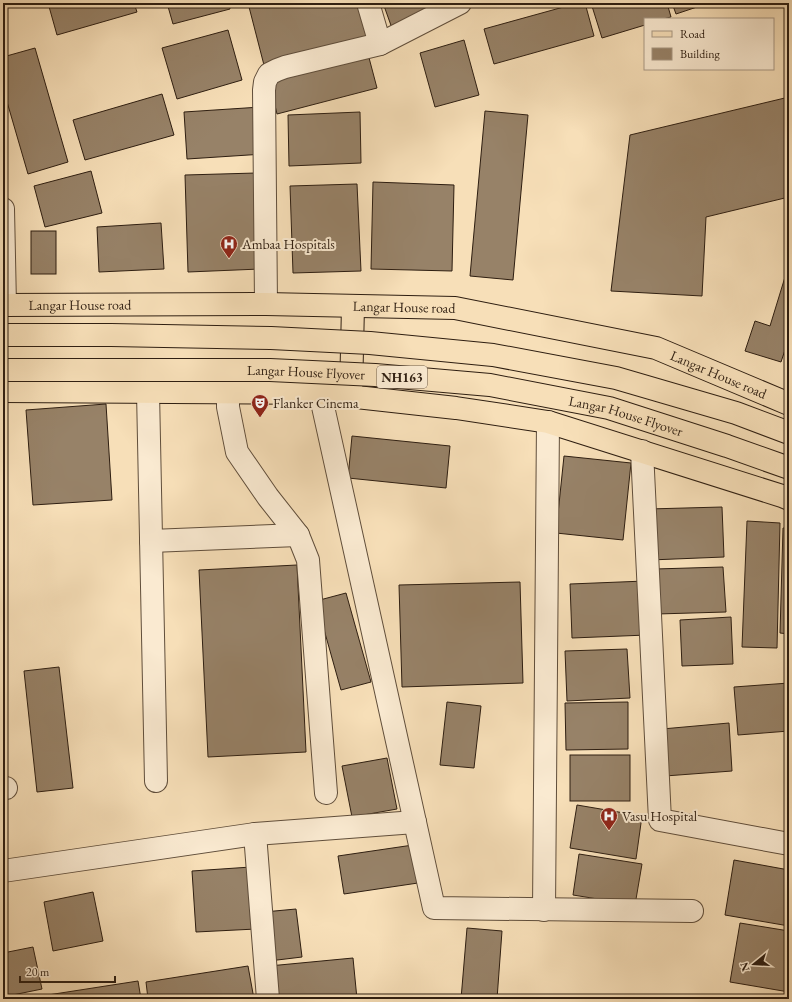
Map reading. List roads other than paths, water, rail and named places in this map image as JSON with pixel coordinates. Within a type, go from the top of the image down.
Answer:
[{"type":"main road","name":"Langar House road","points":[[4,305],[266,304],[454,308],[656,348],[789,404]]},
{"type":"main road","points":[[351,396],[353,306]]},
{"type":"main road","name":"NH163","points":[[3,335],[111,335],[271,338],[370,343],[493,354],[616,378],[736,413],[789,433]]},
{"type":"main road","name":"Langar House Flyover","points":[[3,370],[270,370],[375,375],[490,385],[608,408],[727,446],[789,468]]},
{"type":"main road","points":[[3,391],[320,392],[456,408],[548,422],[789,499]]},
{"type":"street","points":[[368,3],[380,44]]},
{"type":"street","points":[[266,304],[265,82],[269,74],[285,67],[380,44],[460,3]]},
{"type":"street","points":[[3,209],[4,305]]},
{"type":"street","points":[[148,392],[156,782]]},
{"type":"street","points":[[228,392],[228,407],[237,452],[268,497],[298,535],[308,560],[326,793]]},
{"type":"street","points":[[320,392],[434,908],[692,911]]},
{"type":"street","points":[[544,910],[548,422]]},
{"type":"street","points":[[642,451],[660,820],[789,844]]},
{"type":"street","points":[[151,541],[298,535]]},
{"type":"street","points":[[3,871],[255,834],[415,822]]},
{"type":"street","points":[[255,834],[268,999]]},
{"type":"place","name":"Ambaa Hospitals","points":[[229,259]]},
{"type":"place","name":"Flanker Cinema","points":[[260,418]]},
{"type":"place","name":"Vasu Hospital","points":[[609,831]]}]
